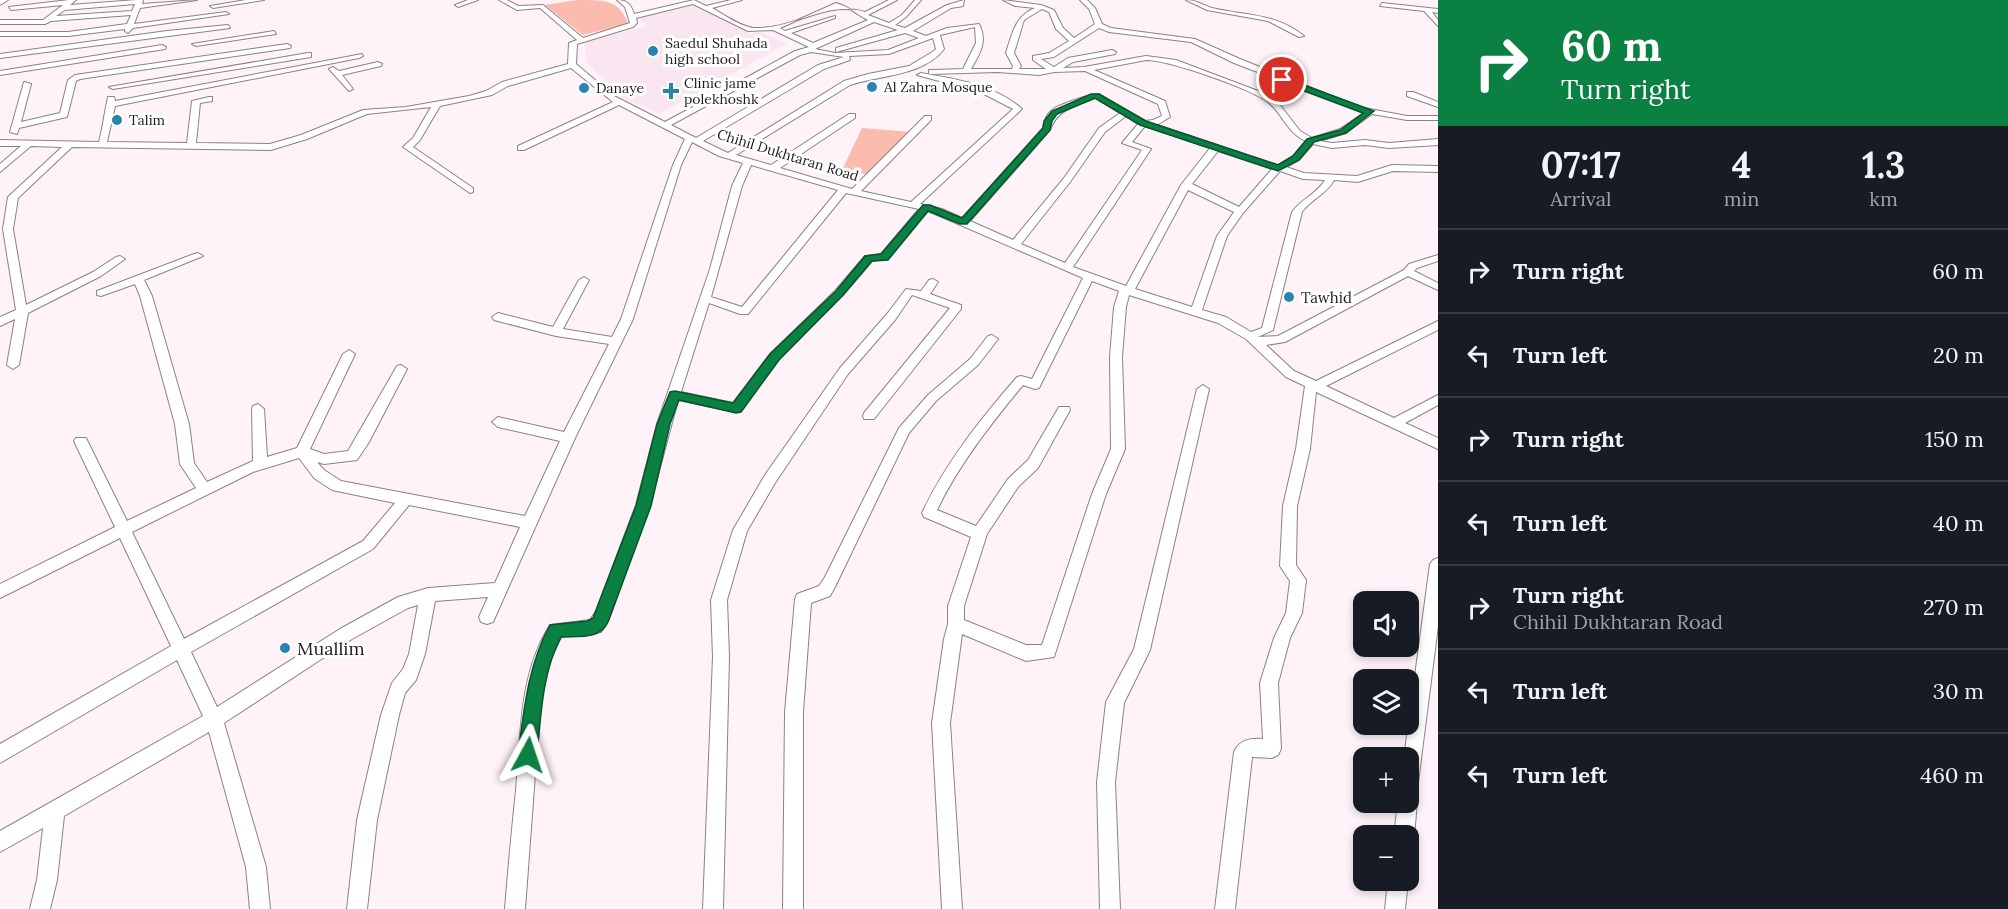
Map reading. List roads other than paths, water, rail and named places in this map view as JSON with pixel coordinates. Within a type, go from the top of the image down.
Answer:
[{"type":"street","points":[[0,3],[5,0]]},
{"type":"street","points":[[24,0],[8,9],[72,1]]},
{"type":"street","points":[[49,19],[194,0]]},
{"type":"street","points":[[168,11],[261,0]]},
{"type":"street","points":[[458,5],[475,0]]},
{"type":"street","points":[[506,2],[524,0]]},
{"type":"street","points":[[0,143],[271,147],[304,137],[366,112],[489,93],[505,84],[572,65],[573,43],[580,39],[631,26],[634,22],[628,6],[620,0]]},
{"type":"street","points":[[705,8],[739,0]]},
{"type":"street","points":[[632,17],[694,2],[750,30],[774,27],[834,0],[852,2],[863,15],[926,38]]},
{"type":"street","points":[[863,15],[894,0]]},
{"type":"street","points":[[892,24],[904,16],[918,0]]},
{"type":"street","points":[[828,54],[908,30],[947,7],[962,5],[962,0]]},
{"type":"street","points":[[1006,0],[1011,4],[1045,6],[1052,11],[1055,25],[1060,32],[1074,41]]},
{"type":"street","points":[[1083,0],[1092,8],[1099,25],[1109,30],[1193,40],[1227,57],[1357,109],[1407,118],[1438,118]]},
{"type":"street","points":[[1189,0],[1209,9],[1270,19],[1301,36]]},
{"type":"street","points":[[0,22],[45,22],[72,1]]},
{"type":"street","points":[[506,2],[517,8],[541,6],[580,39]]},
{"type":"street","points":[[1382,4],[1402,4],[1438,11]]},
{"type":"street","points":[[1014,71],[1017,66],[1010,53],[1015,41],[1017,23],[1024,14],[1045,6]]},
{"type":"street","points":[[102,145],[111,113],[109,105],[117,55],[137,7]]},
{"type":"street","points":[[62,9],[137,7],[145,14]]},
{"type":"street","points":[[1426,10],[1438,24]]},
{"type":"street","points":[[0,34],[54,35],[226,14]]},
{"type":"street","points":[[785,33],[833,17]]},
{"type":"street","points":[[665,125],[764,70],[875,19]]},
{"type":"street","points":[[774,27],[828,54],[853,55],[890,52],[936,34],[973,24],[977,25],[980,31],[979,48],[966,70]]},
{"type":"street","points":[[1054,70],[1042,65],[1036,58],[1050,54],[1099,25]]},
{"type":"street","points":[[0,56],[126,38],[228,27]]},
{"type":"street","points":[[199,31],[196,44],[200,58]]},
{"type":"street","points":[[196,44],[274,33]]},
{"type":"street","points":[[729,156],[847,83],[868,76],[911,68],[937,53],[940,48],[936,34]]},
{"type":"street","points":[[16,126],[64,115],[74,78],[287,46]]},
{"type":"street","points":[[0,72],[162,47]]},
{"type":"street","points":[[1054,70],[1071,60],[1112,52]]},
{"type":"street","points":[[113,87],[308,55]]},
{"type":"street","points":[[487,618],[568,438],[627,318],[677,165],[693,139],[821,67],[853,55]]},
{"type":"street","points":[[109,105],[359,56]]},
{"type":"street","points":[[914,204],[1018,110],[999,96],[979,88],[918,75],[941,70],[1034,73],[1086,69],[1139,59],[1171,61],[1220,77],[1271,100],[1291,128],[1311,141],[1340,147],[1362,142],[1393,145],[1422,141],[1438,142]]},
{"type":"street","points":[[327,63],[349,89]]},
{"type":"street","points":[[337,74],[378,64]]},
{"type":"street","name":"Chihil Dukhtaran Road","points":[[572,65],[619,102],[729,156],[849,190],[926,207],[1067,268],[1222,320],[1253,339],[1290,374],[1438,444]]},
{"type":"street","points":[[1067,268],[1147,149],[1126,143],[1143,123],[1155,123],[1166,117],[1161,102],[1086,69]]},
{"type":"street","points":[[11,143],[27,84]]},
{"type":"street","points":[[1410,94],[1438,105]]},
{"type":"street","points":[[964,222],[1047,128],[1048,121],[1054,112],[1099,96],[1143,123],[1303,176],[1358,179],[1392,168],[1438,169]]},
{"type":"street","points":[[191,147],[196,101],[209,99]]},
{"type":"street","points":[[521,148],[619,102]]},
{"type":"street","points":[[436,103],[416,140],[407,147],[470,190]]},
{"type":"street","points":[[1196,312],[1222,236],[1240,211],[1278,168],[1296,158],[1311,141],[1343,132],[1370,111]]},
{"type":"street","points":[[1014,246],[1075,168],[1095,137],[1108,124],[1126,113]]},
{"type":"street","points":[[773,168],[852,116]]},
{"type":"street","points":[[705,298],[744,312],[849,190],[928,118]]},
{"type":"street","points":[[0,169],[28,144]]},
{"type":"street","points":[[13,365],[22,312],[8,229],[13,197],[69,145]]},
{"type":"street","points":[[956,624],[1026,652],[1048,652],[1099,494],[1118,449],[1116,357],[1120,307],[1127,290],[1186,185],[1216,147]]},
{"type":"street","points":[[515,909],[529,731],[538,676],[545,650],[556,630],[587,629],[595,627],[600,622],[643,506],[664,424],[705,298],[737,186],[748,161]]},
{"type":"street","points":[[1253,339],[1267,330],[1297,212],[1302,202],[1318,196],[1330,179]]},
{"type":"street","points":[[1186,185],[1240,211]]},
{"type":"street","points":[[675,395],[736,408],[774,357],[840,293],[869,258],[884,257],[926,207]]},
{"type":"street","points":[[97,274],[101,299],[138,280],[198,256]]},
{"type":"street","points":[[1253,339],[1281,339],[1408,272],[1413,266],[1438,258]]},
{"type":"street","points":[[0,322],[97,274],[120,259]]},
{"type":"street","points":[[1408,272],[1438,287]]},
{"type":"street","points":[[979,534],[929,513],[933,502],[963,450],[1008,394],[1021,380],[1035,385],[1089,276]]},
{"type":"street","points":[[138,280],[146,296],[182,424],[187,464],[204,489]]},
{"type":"street","points":[[556,332],[584,280]]},
{"type":"street","points":[[713,909],[718,781],[719,600],[740,530],[770,479],[844,371],[891,317],[910,291],[928,289],[957,307],[869,416]]},
{"type":"street","points":[[498,317],[556,332],[616,341]]},
{"type":"street","points":[[1225,909],[1243,752],[1251,747],[1272,749],[1269,683],[1295,602],[1298,580],[1288,566],[1290,506],[1314,385],[1438,326]]},
{"type":"street","points":[[793,909],[794,712],[803,599],[824,591],[831,582],[904,430],[932,398],[974,362],[992,339]]},
{"type":"street","points":[[302,453],[349,354]]},
{"type":"street","points":[[0,591],[204,489],[260,464],[302,453],[324,459],[352,456],[362,442],[401,369]]},
{"type":"street","points":[[1110,909],[1106,782],[1115,702],[1142,650],[1203,389]]},
{"type":"street","points":[[1395,423],[1438,399]]},
{"type":"street","points":[[258,409],[260,464]]},
{"type":"street","points":[[952,909],[941,723],[956,624],[956,606],[979,534],[1013,483],[1033,464],[1064,410]]},
{"type":"street","points":[[498,422],[568,438]]},
{"type":"street","points":[[81,441],[214,719],[256,867],[260,909]]},
{"type":"street","points":[[302,453],[319,474],[337,486],[530,523]]},
{"type":"street","points":[[0,754],[179,650],[368,545],[405,500]]},
{"type":"street","points":[[1414,747],[1438,564]]},
{"type":"street","points":[[0,842],[214,719],[346,634],[404,602],[428,595],[499,589]]},
{"type":"street","points":[[357,909],[367,820],[390,715],[398,689],[410,674],[417,654],[428,595]]},
{"type":"street","points":[[40,909],[47,880],[55,810]]},
{"type":"street","points":[[1395,909],[1397,891]]},
{"type":"place","name":"Saedul Shuhada high school","points":[[653,51]]},
{"type":"place","name":"Al Zahra Mosque","points":[[872,87]]},
{"type":"place","name":"Danaye","points":[[584,88]]},
{"type":"place","name":"Clinic jame polekhoshk","points":[[671,91]]},
{"type":"place","name":"Talim","points":[[117,120]]},
{"type":"place","name":"Tawhid","points":[[1289,297]]},
{"type":"place","name":"Muallim","points":[[285,648]]}]
